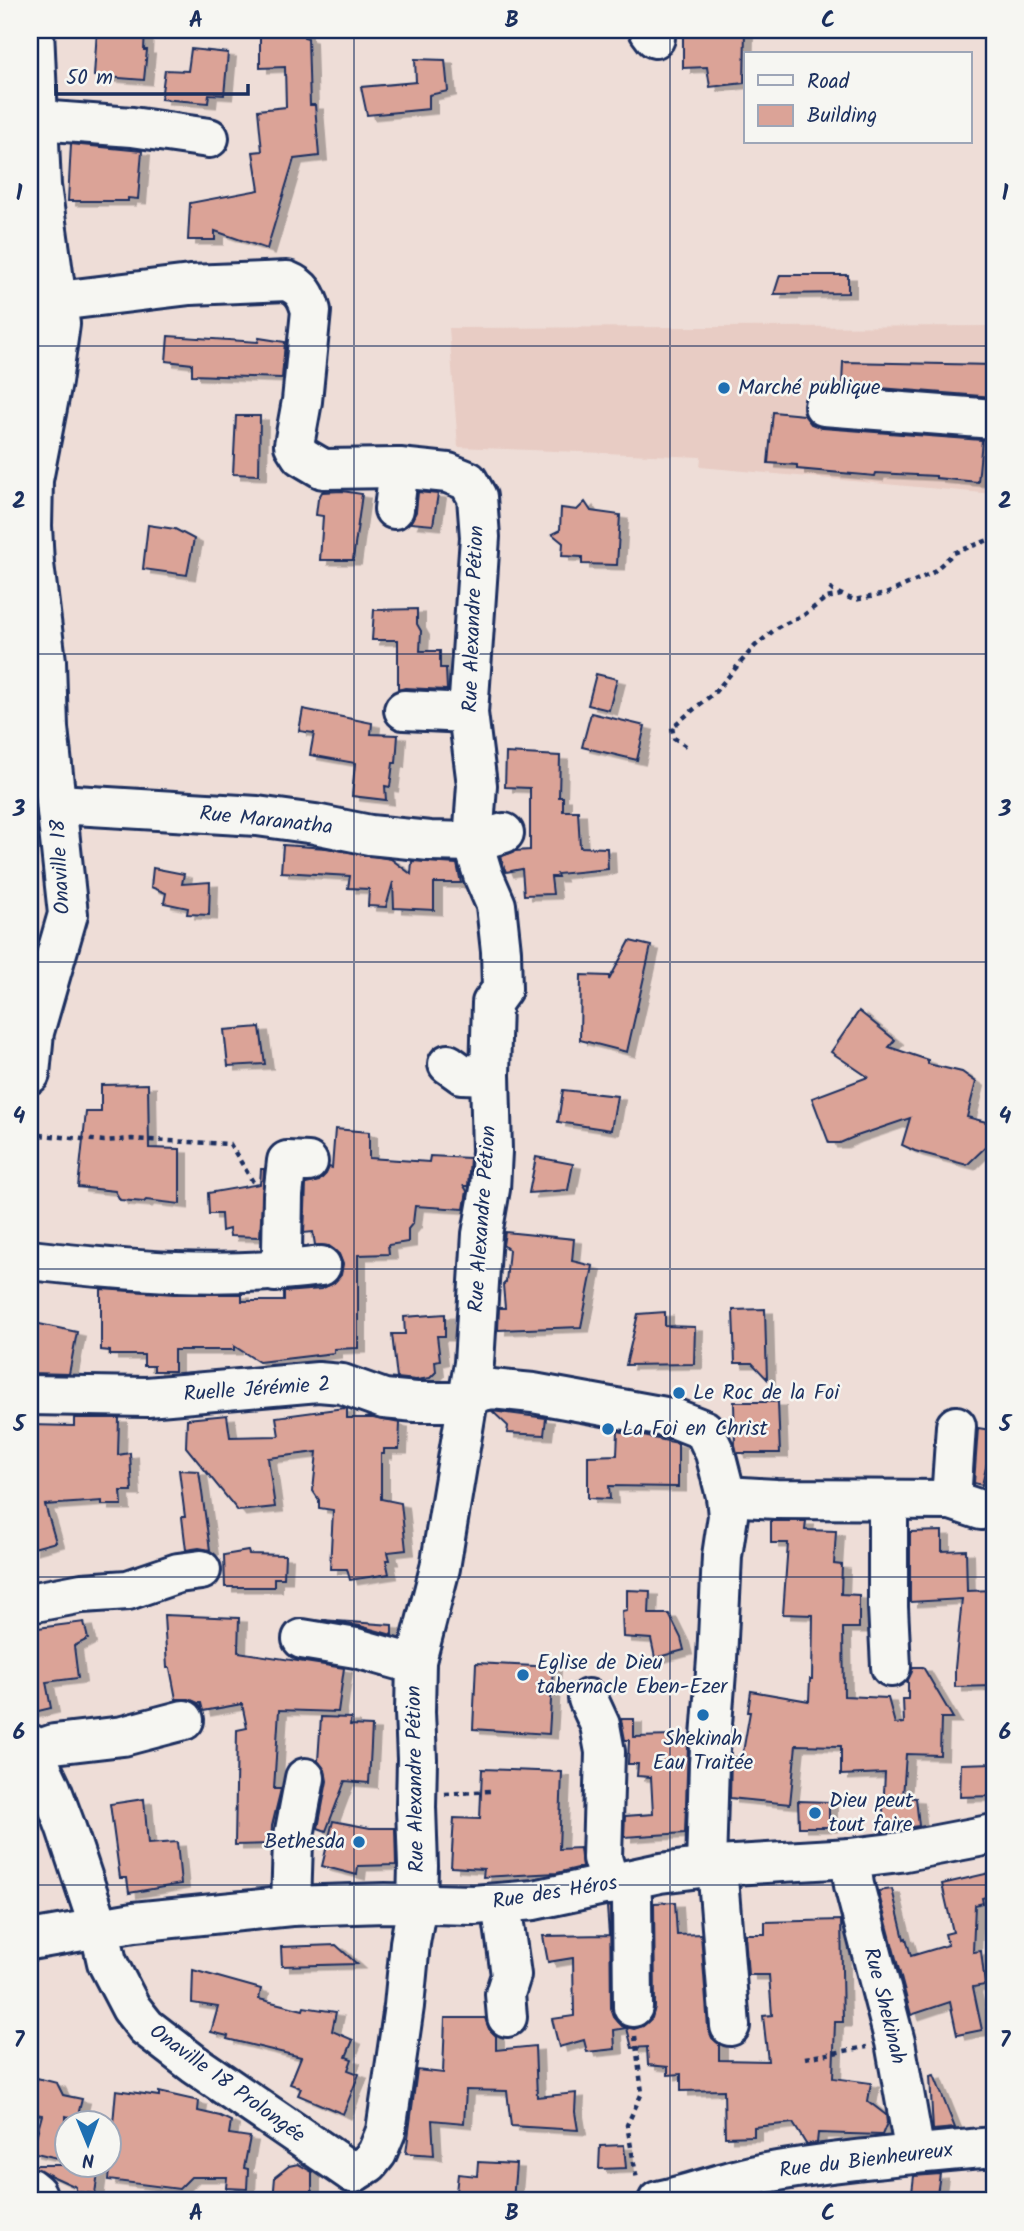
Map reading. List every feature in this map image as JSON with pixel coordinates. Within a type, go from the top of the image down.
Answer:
[{"type":"street","name":"Onaville 18","points":[[30,1074],[31,1026],[68,914],[48,799],[46,661],[32,565],[33,480],[60,324],[58,301],[35,186],[38,120],[34,30]]},
{"type":"street","points":[[38,120],[132,127],[209,138]]},
{"type":"street","name":"Rue Alexandre Pétion","points":[[58,301],[190,285],[287,281],[295,284],[303,290],[311,311],[302,401],[294,445],[301,456],[300,470],[398,468],[448,472],[468,481],[477,497],[480,537],[468,713],[477,785],[489,837],[483,875],[496,905],[502,989],[492,1003],[491,1176],[482,1234],[470,1394],[440,1568],[416,1661],[417,1904],[404,2006],[386,2131],[377,2153],[356,2187]]},
{"type":"street","points":[[824,406],[994,419]]},
{"type":"street","points":[[394,509],[398,468]]},
{"type":"street","points":[[404,710],[468,713]]},
{"type":"street","name":"Rue Maranatha","points":[[48,799],[257,816],[370,835],[430,841],[489,837]]},
{"type":"street","points":[[448,1064],[462,1074],[490,1076]]},
{"type":"street","points":[[275,1272],[282,1252],[283,1195],[287,1161],[309,1162]]},
{"type":"street","points":[[30,1260],[120,1270],[275,1272],[321,1266]]},
{"type":"street","name":"Ruelle Jérémie 2","points":[[30,1395],[147,1397],[318,1382],[342,1384],[384,1399],[457,1402],[470,1394],[492,1389],[533,1393],[676,1419],[704,1430],[715,1453],[728,1516],[722,1556],[705,1835],[730,2026]]},
{"type":"street","points":[[726,1496],[966,1505],[956,1426]]},
{"type":"street","points":[[888,1500],[891,1667]]},
{"type":"street","points":[[30,1603],[82,1593],[128,1590],[178,1573],[201,1570]]},
{"type":"street","points":[[302,1639],[356,1648],[399,1660],[416,1661]]},
{"type":"street","points":[[588,1699],[600,1725],[605,1752],[602,1858],[632,1899],[633,2007]]},
{"type":"street","points":[[32,1748],[123,1736],[184,1720]]},
{"type":"street","name":"Onaville 18 Prolongée","points":[[32,1748],[51,1788],[99,1927],[107,1962],[131,2008],[146,2027],[356,2187]]},
{"type":"street","points":[[290,1906],[293,1841],[305,1778]]},
{"type":"street","name":"Rue des Héros","points":[[30,1940],[99,1927],[183,1916],[290,1906],[474,1905],[534,1900],[660,1873],[711,1866],[849,1858],[900,1852],[994,1834]]},
{"type":"street","name":"Rue Shekinah","points":[[849,1858],[895,2042],[915,2154]]},
{"type":"street","points":[[501,1903],[511,1975],[505,1994],[507,2017]]},
{"type":"street","name":"Rue du Bienheureux","points":[[649,2196],[685,2196],[726,2182],[809,2166],[994,2147]]},
{"type":"street","points":[[30,2188],[39,2201]]},
{"type":"path","points":[[830,588],[854,600],[886,594],[932,573],[954,553],[994,538]]},
{"type":"path","points":[[686,746],[674,738],[672,727],[714,694],[755,646],[778,627],[804,615],[825,598],[841,595]]},
{"type":"path","points":[[30,1134],[104,1141],[132,1139],[230,1144]]},
{"type":"path","points":[[416,1796],[490,1791]]},
{"type":"path","points":[[633,2007],[642,2093],[627,2125],[649,2196]]},
{"type":"path","points":[[804,2058],[895,2042]]},
{"type":"shaded area","name":"Marché publique","points":[[994,326],[994,494],[700,467],[701,457],[458,447],[449,328]]},
{"type":"building","points":[[97,30],[145,30],[144,50],[147,50],[144,80],[94,76]]},
{"type":"building","points":[[260,30],[304,30],[304,37],[308,38],[310,105],[315,105],[319,156],[294,159],[267,249],[215,231],[215,240],[188,240],[190,203],[259,190],[253,152],[262,151],[258,110],[286,107],[285,67],[260,68]]},
{"type":"building","points":[[683,30],[745,30],[744,83],[710,87],[707,67],[683,68]]},
{"type":"building","points":[[191,49],[228,53],[224,95],[209,94],[208,103],[161,99],[165,70],[188,71]]},
{"type":"building","points":[[415,59],[445,60],[448,91],[429,95],[429,109],[367,115],[361,87],[416,82]]},
{"type":"building","points":[[71,144],[142,151],[138,199],[68,201]]},
{"type":"building","points":[[780,275],[848,275],[848,293],[774,294]]},
{"type":"building","points":[[168,336],[258,342],[259,338],[285,342],[282,378],[192,375],[192,364],[166,361]]},
{"type":"building","points":[[843,362],[994,365],[994,397],[842,385]]},
{"type":"building","points":[[773,412],[804,415],[811,424],[822,428],[982,440],[978,482],[936,476],[876,473],[875,476],[797,469],[797,465],[768,463]]},
{"type":"building","points":[[236,416],[260,416],[259,475],[233,474]]},
{"type":"building","points":[[322,492],[362,494],[353,560],[320,560],[323,516],[316,515],[318,499]]},
{"type":"building","points":[[418,492],[438,494],[433,525],[410,523],[416,512]]},
{"type":"building","points":[[585,502],[591,511],[620,515],[617,565],[582,564],[582,557],[562,556],[563,543],[552,534],[560,530],[561,508],[577,510]]},
{"type":"building","points":[[148,525],[175,529],[194,539],[187,575],[143,569]]},
{"type":"building","points":[[417,609],[417,624],[421,631],[420,651],[440,651],[440,668],[446,668],[447,690],[398,690],[398,640],[372,640],[374,610]]},
{"type":"building","points":[[596,674],[617,679],[609,710],[588,705]]},
{"type":"building","points":[[303,709],[372,723],[371,734],[398,735],[396,763],[393,763],[390,787],[385,786],[386,800],[352,796],[355,763],[310,755],[314,733],[299,731]]},
{"type":"building","points":[[591,713],[645,726],[637,760],[582,747]]},
{"type":"building","points":[[506,753],[560,756],[559,797],[563,797],[563,811],[578,811],[580,847],[607,848],[608,869],[557,874],[558,877],[551,877],[553,894],[524,895],[522,869],[506,872],[500,857],[515,851],[530,850],[530,788],[505,787]]},
{"type":"building","points":[[283,845],[326,848],[391,859],[411,874],[412,861],[457,864],[461,883],[434,883],[434,910],[394,908],[393,882],[386,907],[368,906],[369,889],[348,888],[350,876],[281,872]]},
{"type":"building","points":[[153,868],[184,874],[182,884],[210,882],[209,915],[187,914],[188,908],[164,903],[166,893],[151,887]]},
{"type":"building","points":[[630,941],[651,946],[627,1052],[580,1040],[581,975],[609,976],[609,980]]},
{"type":"building","points":[[859,1011],[895,1040],[889,1047],[928,1060],[928,1064],[962,1072],[976,1082],[967,1117],[994,1124],[994,1139],[967,1165],[902,1145],[910,1118],[840,1143],[829,1143],[812,1098],[868,1077],[831,1052]]},
{"type":"building","points":[[260,1027],[265,1064],[228,1066],[224,1030]]},
{"type":"building","points":[[148,1084],[149,1148],[180,1149],[180,1204],[120,1200],[115,1191],[78,1187],[86,1112],[101,1112],[101,1085]]},
{"type":"building","points":[[563,1090],[617,1096],[611,1130],[558,1122]]},
{"type":"building","points":[[335,1129],[369,1132],[369,1158],[429,1162],[430,1156],[470,1158],[468,1186],[464,1186],[467,1191],[464,1209],[415,1206],[413,1223],[408,1229],[408,1242],[388,1245],[389,1254],[358,1255],[358,1348],[334,1349],[334,1353],[259,1362],[234,1346],[234,1350],[174,1350],[174,1371],[154,1371],[154,1366],[144,1366],[144,1355],[110,1355],[110,1351],[101,1350],[101,1289],[174,1294],[242,1294],[242,1301],[284,1301],[284,1292],[321,1289],[334,1283],[341,1275],[343,1264],[339,1254],[329,1246],[315,1245],[313,1232],[304,1233],[306,1184],[319,1181],[329,1167],[332,1168]]},
{"type":"building","points":[[536,1157],[573,1164],[568,1190],[529,1193]]},
{"type":"building","points":[[261,1169],[264,1169],[260,1237],[230,1236],[229,1229],[222,1231],[221,1214],[209,1214],[208,1193],[260,1184]]},
{"type":"building","points":[[505,1232],[574,1239],[572,1261],[593,1266],[581,1327],[498,1330],[499,1308],[505,1308],[503,1285],[506,1282],[509,1250],[503,1245]]},
{"type":"building","points":[[765,1309],[767,1379],[752,1363],[735,1363],[733,1310]]},
{"type":"building","points":[[665,1312],[665,1326],[695,1327],[694,1364],[626,1365],[638,1314]]},
{"type":"building","points":[[445,1314],[445,1336],[437,1336],[440,1360],[435,1361],[436,1372],[430,1378],[397,1378],[392,1334],[405,1334],[404,1317]]},
{"type":"building","points":[[30,1322],[77,1332],[69,1374],[30,1373]]},
{"type":"building","points":[[734,1402],[778,1402],[780,1453],[737,1453]]},
{"type":"building","points":[[347,1409],[347,1418],[373,1418],[400,1423],[399,1449],[384,1449],[384,1454],[381,1454],[381,1499],[401,1503],[406,1550],[388,1552],[390,1560],[386,1560],[389,1574],[350,1580],[347,1569],[330,1569],[333,1510],[319,1508],[319,1500],[313,1491],[317,1452],[268,1458],[275,1507],[238,1511],[186,1447],[187,1419],[227,1415],[230,1437],[279,1436],[276,1417]]},
{"type":"building","points":[[492,1411],[546,1418],[544,1435],[507,1433],[508,1426]]},
{"type":"building","points":[[74,1418],[119,1418],[118,1455],[130,1453],[132,1491],[121,1491],[122,1505],[102,1505],[102,1501],[45,1505],[56,1542],[30,1549],[30,1425],[74,1426]]},
{"type":"building","points":[[978,1428],[991,1430],[991,1446],[982,1485],[974,1483]]},
{"type":"building","points":[[618,1431],[678,1443],[678,1487],[609,1486],[610,1499],[588,1498],[588,1456],[617,1455]]},
{"type":"building","points":[[179,1470],[199,1471],[210,1550],[186,1550]]},
{"type":"building","points":[[771,1521],[806,1521],[805,1530],[836,1531],[834,1564],[842,1565],[841,1594],[859,1595],[859,1628],[843,1628],[844,1696],[888,1698],[895,1724],[904,1723],[903,1699],[908,1699],[908,1680],[913,1667],[923,1667],[953,1718],[941,1718],[940,1755],[906,1754],[903,1797],[916,1798],[919,1826],[882,1831],[885,1773],[841,1775],[841,1746],[796,1745],[790,1804],[730,1798],[731,1757],[742,1758],[751,1691],[809,1701],[813,1615],[783,1614],[788,1543],[771,1543]]},
{"type":"building","points":[[942,1531],[942,1551],[966,1550],[967,1591],[994,1590],[994,1686],[955,1687],[962,1599],[910,1602],[910,1532]]},
{"type":"building","points":[[248,1551],[249,1554],[285,1555],[284,1578],[274,1578],[274,1587],[225,1587],[224,1555]]},
{"type":"building","points":[[627,1590],[650,1591],[649,1614],[669,1614],[684,1650],[655,1658],[651,1639],[623,1637],[622,1611],[627,1610]]},
{"type":"building","points":[[164,1615],[239,1618],[238,1652],[344,1668],[338,1712],[279,1710],[274,1789],[281,1789],[272,1826],[271,1844],[235,1845],[237,1730],[247,1728],[242,1704],[203,1711],[201,1703],[176,1699],[170,1668],[167,1668]]},
{"type":"building","points":[[322,1620],[392,1625],[392,1635],[360,1626]]},
{"type":"building","points":[[84,1622],[88,1639],[74,1646],[78,1678],[46,1682],[51,1708],[30,1713],[30,1632],[35,1632],[38,1628]]},
{"type":"building","points":[[476,1663],[553,1667],[549,1734],[473,1729]]},
{"type":"building","points":[[321,1717],[351,1718],[350,1725],[372,1726],[369,1783],[345,1781],[326,1831],[318,1828],[327,1781],[325,1770],[318,1761]]},
{"type":"building","points":[[621,1719],[634,1719],[634,1737],[674,1736],[674,1744],[688,1745],[685,1833],[624,1837],[625,1816],[653,1814],[651,1777],[637,1776],[638,1764],[628,1764],[629,1740],[625,1740]]},
{"type":"building","points":[[994,1763],[992,1796],[960,1797],[961,1764]]},
{"type":"building","points":[[482,1769],[562,1772],[559,1849],[580,1848],[582,1867],[557,1873],[483,1877],[484,1869],[451,1867],[454,1818],[480,1819]]},
{"type":"building","points":[[144,1799],[148,1844],[177,1842],[181,1884],[129,1893],[127,1878],[120,1878],[110,1804]]},
{"type":"building","points":[[798,1801],[829,1802],[829,1827],[799,1827]]},
{"type":"building","points":[[333,1821],[370,1828],[395,1828],[396,1865],[358,1866],[357,1875],[322,1866]]},
{"type":"building","points":[[994,1872],[994,1895],[982,1898],[983,1903],[975,1905],[973,1952],[981,1951],[985,1985],[973,1987],[982,2030],[957,2035],[950,2002],[911,2015],[878,1891],[892,1889],[911,1956],[948,1945],[945,1934],[953,1932],[942,1884]]},
{"type":"building","points":[[675,1902],[677,1935],[701,1934],[708,2028],[712,2038],[719,2044],[719,2060],[768,2061],[763,2016],[772,2015],[769,1975],[748,1975],[745,1934],[765,1934],[765,1922],[841,1920],[843,2022],[835,2022],[833,2078],[871,2083],[868,2101],[886,2115],[887,2123],[882,2135],[818,2133],[817,2143],[806,2144],[793,2123],[754,2127],[754,2136],[725,2137],[724,2090],[681,2091],[681,2074],[668,2075],[668,2067],[648,2065],[647,2047],[632,2048],[627,2028],[614,2030],[615,2049],[587,2052],[584,2040],[559,2047],[552,2019],[574,2016],[573,1958],[548,1962],[543,1936],[609,1935],[607,1907],[610,1906],[611,2008],[614,2017],[622,2026],[634,2029],[643,2026],[652,2018],[655,2007],[654,1903]]},
{"type":"building","points":[[336,1945],[357,1964],[282,1966],[281,1947]]},
{"type":"building","points":[[193,1970],[261,1989],[259,1999],[303,2010],[304,2007],[336,2012],[332,2031],[353,2040],[346,2057],[352,2059],[348,2070],[359,2074],[343,2114],[298,2095],[301,2088],[290,2084],[301,2057],[227,2039],[228,2036],[211,2032],[218,2007],[192,2003]]},
{"type":"building","points":[[445,2018],[485,2018],[489,2029],[496,2036],[496,2050],[535,2046],[537,2097],[576,2093],[578,2130],[511,2126],[507,2091],[466,2090],[464,2123],[432,2120],[434,2155],[406,2153],[417,2070],[443,2073]]},
{"type":"building","points":[[934,2075],[955,2128],[933,2130],[930,2076]]},
{"type":"building","points":[[37,2078],[57,2083],[63,2095],[82,2099],[80,2108],[52,2108],[52,2157],[32,2152],[42,2115],[30,2113]]},
{"type":"building","points":[[116,2090],[159,2096],[159,2092],[199,2101],[198,2111],[231,2121],[229,2134],[250,2137],[244,2168],[248,2169],[247,2189],[226,2188],[227,2177],[191,2177],[179,2189],[108,2180],[122,2178],[122,2108],[114,2108]]},
{"type":"building","points":[[624,2145],[626,2168],[599,2169],[600,2146]]},
{"type":"building","points":[[478,2162],[516,2164],[513,2201],[475,2196],[474,2201],[455,2201],[458,2174],[477,2176]]},
{"type":"building","points":[[298,2164],[312,2172],[312,2201],[273,2201],[275,2177],[289,2166]]},
{"type":"building","points":[[52,2165],[52,2176],[30,2166]]},
{"type":"building","points":[[940,2174],[936,2201],[911,2201],[914,2176]]},
{"type":"building","points":[[56,2178],[97,2178],[95,2194],[76,2192],[76,2187]]},
{"type":"place","name":"Marché publique","points":[[724,388]]},
{"type":"place","name":"Le Roc de la Foi","points":[[679,1393]]},
{"type":"place","name":"La Foi en Christ","points":[[608,1429]]},
{"type":"place","name":"Eglise de Dieu tabernacle Eben-Ezer","points":[[523,1675]]},
{"type":"place","name":"Shekinah Eau Traitée","points":[[703,1715]]},
{"type":"place","name":"Dieu peut tout faire","points":[[815,1813]]},
{"type":"place","name":"Bethesda","points":[[359,1842]]}]
